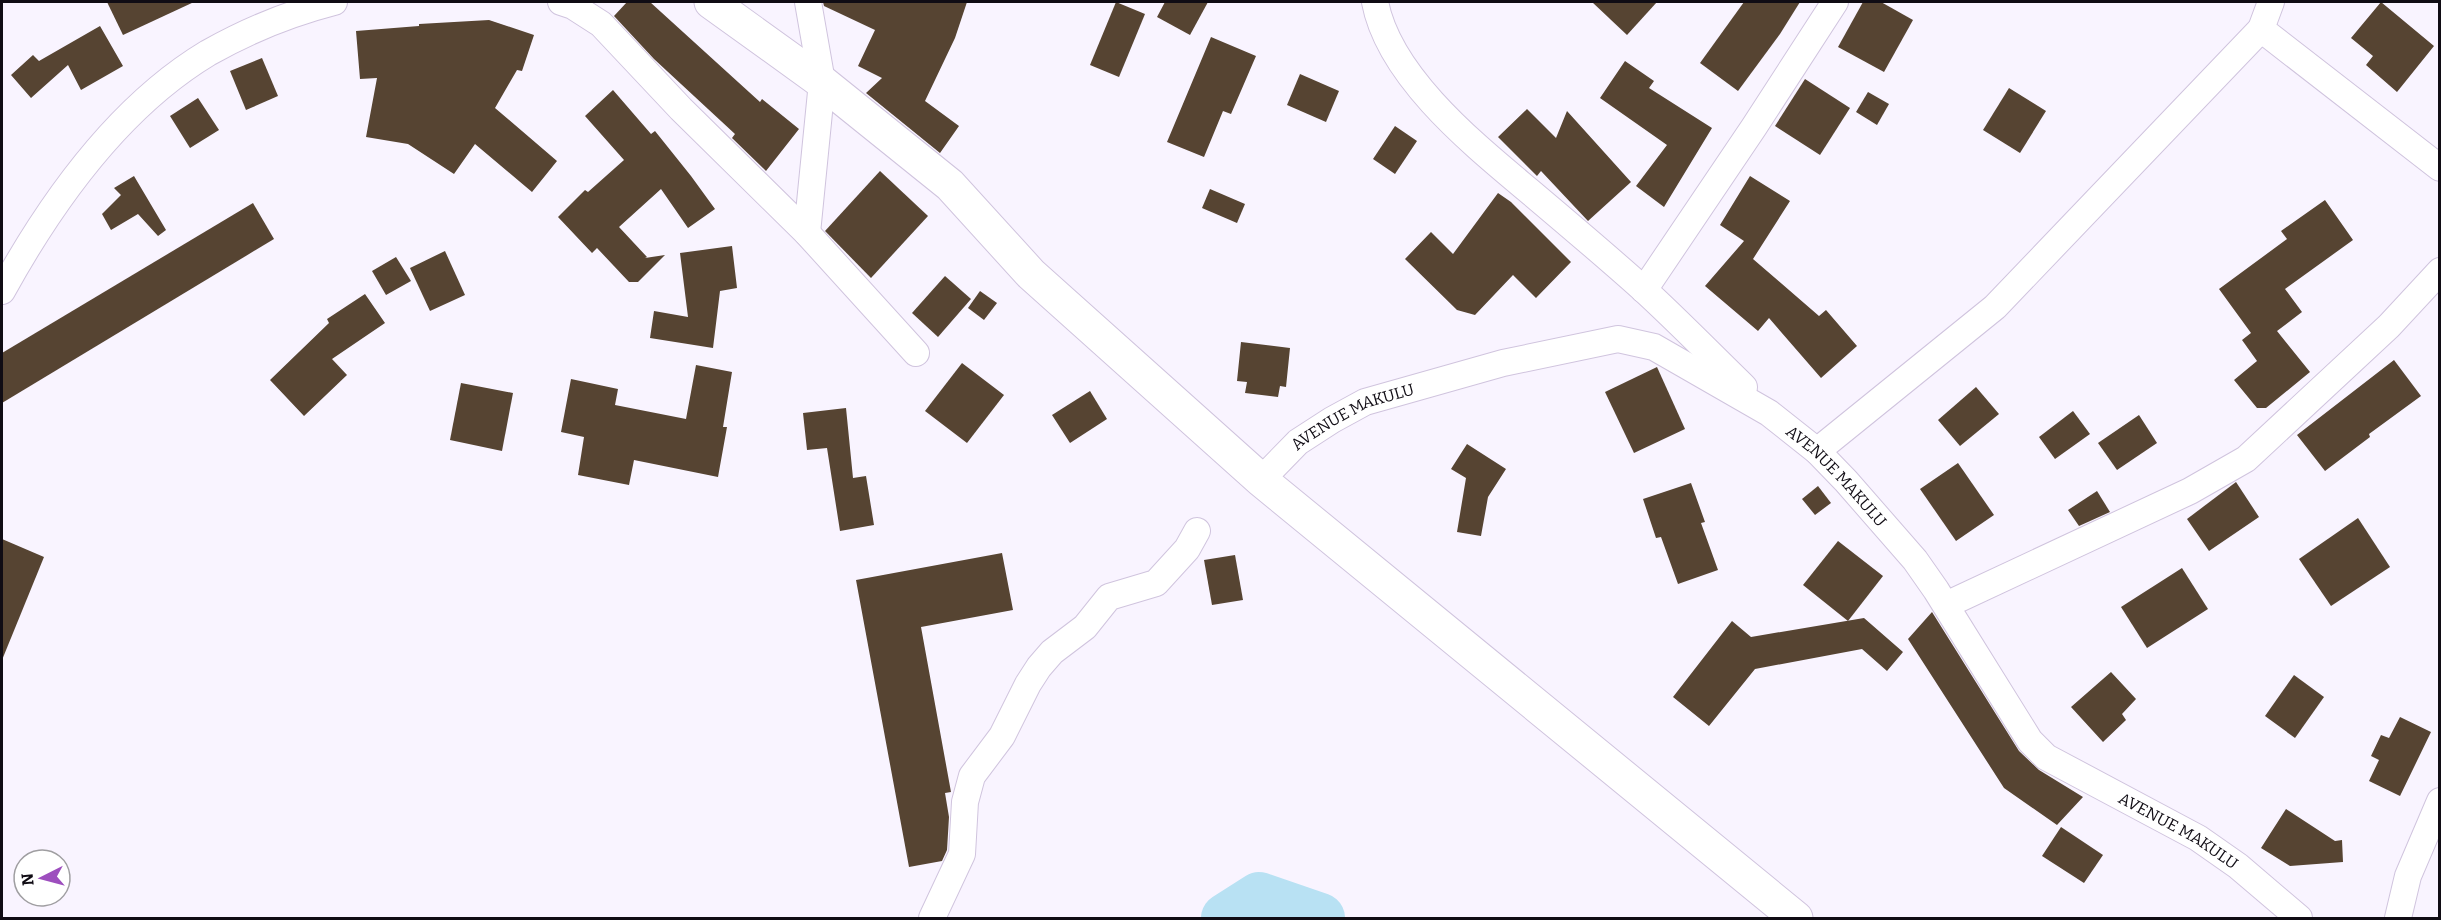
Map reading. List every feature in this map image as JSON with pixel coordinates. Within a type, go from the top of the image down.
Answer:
[{"type":"main road","points":[[711,2],[822,82],[950,185],[1031,274],[1261,480],[1796,918]]},
{"type":"street","points":[[2,291],[14,269],[74,181],[110,135],[158,90],[208,53],[265,26],[334,2]]},
{"type":"street","points":[[561,2],[573,6],[601,24],[681,109],[807,233],[916,353]]},
{"type":"street","points":[[807,233],[822,82],[808,2]]},
{"type":"street","points":[[1375,2],[1390,45],[1410,77],[1481,152],[1644,290],[1769,413]]},
{"type":"street","points":[[1644,290],[1754,127],[1834,2]]},
{"type":"street","points":[[1817,451],[1995,307],[2260,29],[2271,2]]},
{"type":"street","points":[[2260,29],[2439,168]]},
{"type":"street","points":[[1946,605],[2190,491],[2246,459],[2388,326],[2439,271]]},
{"type":"street","name":"AVENUE MAKULU","points":[[1261,480],[1298,442],[1365,402],[1503,363],[1618,339],[1654,347],[1769,413],[1817,451],[1915,560],[1946,605],[2030,741],[2046,757],[2198,838],[2238,866],[2299,918]]},
{"type":"street","points":[[932,918],[962,854],[965,802],[972,776],[1002,736],[1028,684],[1052,652],[1085,627],[1109,597],[1156,583],[1187,549],[1197,531]]},
{"type":"street","points":[[2398,918],[2408,876],[2439,801]]},
{"type":"building","points":[[107,2],[194,2],[123,35]]},
{"type":"building","points":[[627,2],[650,2],[760,102],[762,99],[799,129],[766,171],[732,138],[735,134],[654,59],[614,16]]},
{"type":"building","points":[[823,2],[967,2],[955,38],[925,101],[959,126],[940,153],[866,93],[882,78],[858,66],[875,30],[824,6]]},
{"type":"building","points":[[1116,2],[1145,14],[1119,77],[1090,65]]},
{"type":"building","points":[[1165,2],[1208,2],[1190,35],[1157,17]]},
{"type":"building","points":[[1592,2],[1657,2],[1627,35]]},
{"type":"building","points":[[1744,2],[1800,2],[1780,34],[1738,91],[1700,63]]},
{"type":"building","points":[[1863,2],[1881,2],[1913,20],[1884,72],[1838,47]]},
{"type":"building","points":[[2381,2],[2434,46],[2397,92],[2366,65],[2373,56],[2351,38]]},
{"type":"building","points":[[489,20],[534,35],[522,71],[517,70],[495,108],[557,161],[532,192],[475,144],[454,174],[408,144],[366,137],[377,78],[360,79],[356,31]]},
{"type":"building","points":[[100,26],[123,66],[81,90],[68,65],[31,98],[11,75],[33,55],[39,61]]},
{"type":"building","points":[[1211,37],[1256,56],[1231,114],[1223,111],[1204,157],[1167,142]]},
{"type":"building","points":[[262,58],[278,96],[246,110],[230,71]]},
{"type":"building","points":[[1625,61],[1654,81],[1649,88],[1712,128],[1664,207],[1636,186],[1667,145],[1600,98]]},
{"type":"building","points":[[1300,74],[1339,91],[1326,122],[1287,105]]},
{"type":"building","points":[[1805,79],[1850,108],[1820,155],[1775,126]]},
{"type":"building","points":[[2009,88],[2046,111],[2020,153],[1983,130]]},
{"type":"building","points":[[613,90],[651,134],[655,131],[715,209],[688,228],[661,189],[619,227],[647,257],[645,258],[665,255],[638,282],[629,282],[597,248],[592,253],[558,217],[585,190],[588,192],[624,160],[585,116]]},
{"type":"building","points":[[1868,92],[1889,104],[1877,125],[1856,112]]},
{"type":"building","points":[[198,98],[219,130],[190,148],[170,116]]},
{"type":"building","points":[[1527,109],[1556,138],[1567,111],[1631,182],[1588,221],[1541,171],[1537,176],[1498,137]]},
{"type":"building","points":[[1395,126],[1417,141],[1395,174],[1373,159]]},
{"type":"building","points":[[880,171],[928,216],[871,278],[825,231]]},
{"type":"building","points":[[134,176],[166,230],[158,236],[138,214],[111,230],[102,214],[121,195],[114,188]]},
{"type":"building","points":[[1750,176],[1790,201],[1753,259],[1819,316],[1826,310],[1857,346],[1821,378],[1769,318],[1758,331],[1705,286],[1744,241],[1720,225]]},
{"type":"building","points":[[1210,189],[1245,204],[1237,223],[1202,208]]},
{"type":"building","points":[[1498,193],[1511,202],[1571,262],[1536,298],[1513,275],[1475,315],[1457,310],[1405,259],[1431,232],[1453,254]]},
{"type":"building","points":[[2325,200],[2353,240],[2285,289],[2302,312],[2277,331],[2310,372],[2266,408],[2257,408],[2234,380],[2257,361],[2242,340],[2251,333],[2219,289],[2287,239],[2281,231]]},
{"type":"building","points":[[253,203],[274,239],[2,403],[2,353]]},
{"type":"building","points":[[732,246],[737,288],[720,291],[713,348],[650,338],[654,311],[688,317],[680,253]]},
{"type":"building","points":[[445,251],[465,295],[430,311],[410,268]]},
{"type":"building","points":[[396,257],[411,281],[386,295],[372,271]]},
{"type":"building","points":[[945,276],[971,299],[938,337],[912,313]]},
{"type":"building","points":[[980,291],[997,303],[984,320],[968,308]]},
{"type":"building","points":[[365,294],[385,323],[332,359],[347,375],[304,416],[270,380],[329,323],[327,319]]},
{"type":"building","points":[[1241,342],[1290,348],[1286,387],[1280,386],[1278,397],[1245,393],[1247,382],[1237,381]]},
{"type":"building","points":[[2394,360],[2421,396],[2369,434],[2370,437],[2325,471],[2297,435]]},
{"type":"building","points":[[962,363],[1004,395],[967,443],[925,411]]},
{"type":"building","points":[[696,365],[732,372],[723,427],[727,427],[718,477],[634,460],[629,485],[578,475],[584,437],[561,432],[571,379],[618,389],[615,405],[686,419]]},
{"type":"building","points":[[1657,367],[1685,429],[1634,453],[1605,392]]},
{"type":"building","points":[[461,383],[513,393],[502,451],[450,440]]},
{"type":"building","points":[[1976,387],[1999,414],[1960,446],[1938,420]]},
{"type":"building","points":[[1090,391],[1107,419],[1070,443],[1052,415]]},
{"type":"building","points":[[846,408],[853,478],[866,476],[874,525],[840,531],[827,448],[807,450],[803,413]]},
{"type":"building","points":[[2073,411],[2090,434],[2055,459],[2039,437]]},
{"type":"building","points":[[2139,415],[2157,443],[2117,470],[2098,443]]},
{"type":"building","points":[[1467,444],[1506,469],[1488,497],[1481,536],[1457,532],[1466,478],[1451,469]]},
{"type":"building","points":[[1958,463],[1994,515],[1956,541],[1920,489]]},
{"type":"building","points":[[2236,482],[2259,517],[2209,551],[2187,519]]},
{"type":"building","points":[[1691,483],[1705,522],[1701,523],[1718,570],[1678,584],[1661,537],[1656,538],[1643,499]]},
{"type":"building","points":[[1818,486],[1831,503],[1815,515],[1802,499]]},
{"type":"building","points":[[2097,491],[2110,512],[2079,526],[2068,510]]},
{"type":"building","points":[[2358,518],[2390,567],[2331,606],[2299,559]]},
{"type":"building","points":[[2,539],[44,557],[2,660]]},
{"type":"building","points":[[1838,541],[1883,576],[1848,621],[1803,585]]},
{"type":"building","points":[[1002,553],[1013,610],[921,627],[951,792],[945,793],[949,817],[947,850],[942,861],[909,867],[856,580]]},
{"type":"building","points":[[1235,555],[1243,600],[1212,605],[1204,560]]},
{"type":"building","points":[[2182,568],[2208,609],[2147,648],[2121,607]]},
{"type":"building","points":[[1932,612],[2019,751],[2039,770],[2083,797],[2057,825],[2004,788],[1908,639]]},
{"type":"building","points":[[1864,618],[1903,652],[1887,671],[1862,649],[1755,669],[1709,726],[1673,697],[1732,621],[1751,637]]},
{"type":"building","points":[[2111,672],[2136,699],[2122,714],[2126,720],[2103,742],[2071,707]]},
{"type":"building","points":[[2294,675],[2324,697],[2295,738],[2265,716]]},
{"type":"building","points":[[2400,717],[2431,732],[2400,796],[2369,781],[2379,760],[2371,756],[2381,735],[2389,738]]},
{"type":"building","points":[[2286,809],[2335,841],[2342,840],[2343,862],[2290,866],[2261,848]]},
{"type":"building","points":[[2061,827],[2103,855],[2084,883],[2042,856]]},
{"type":"waterway","points":[[1226,918],[1259,897],[1320,918]]}]
